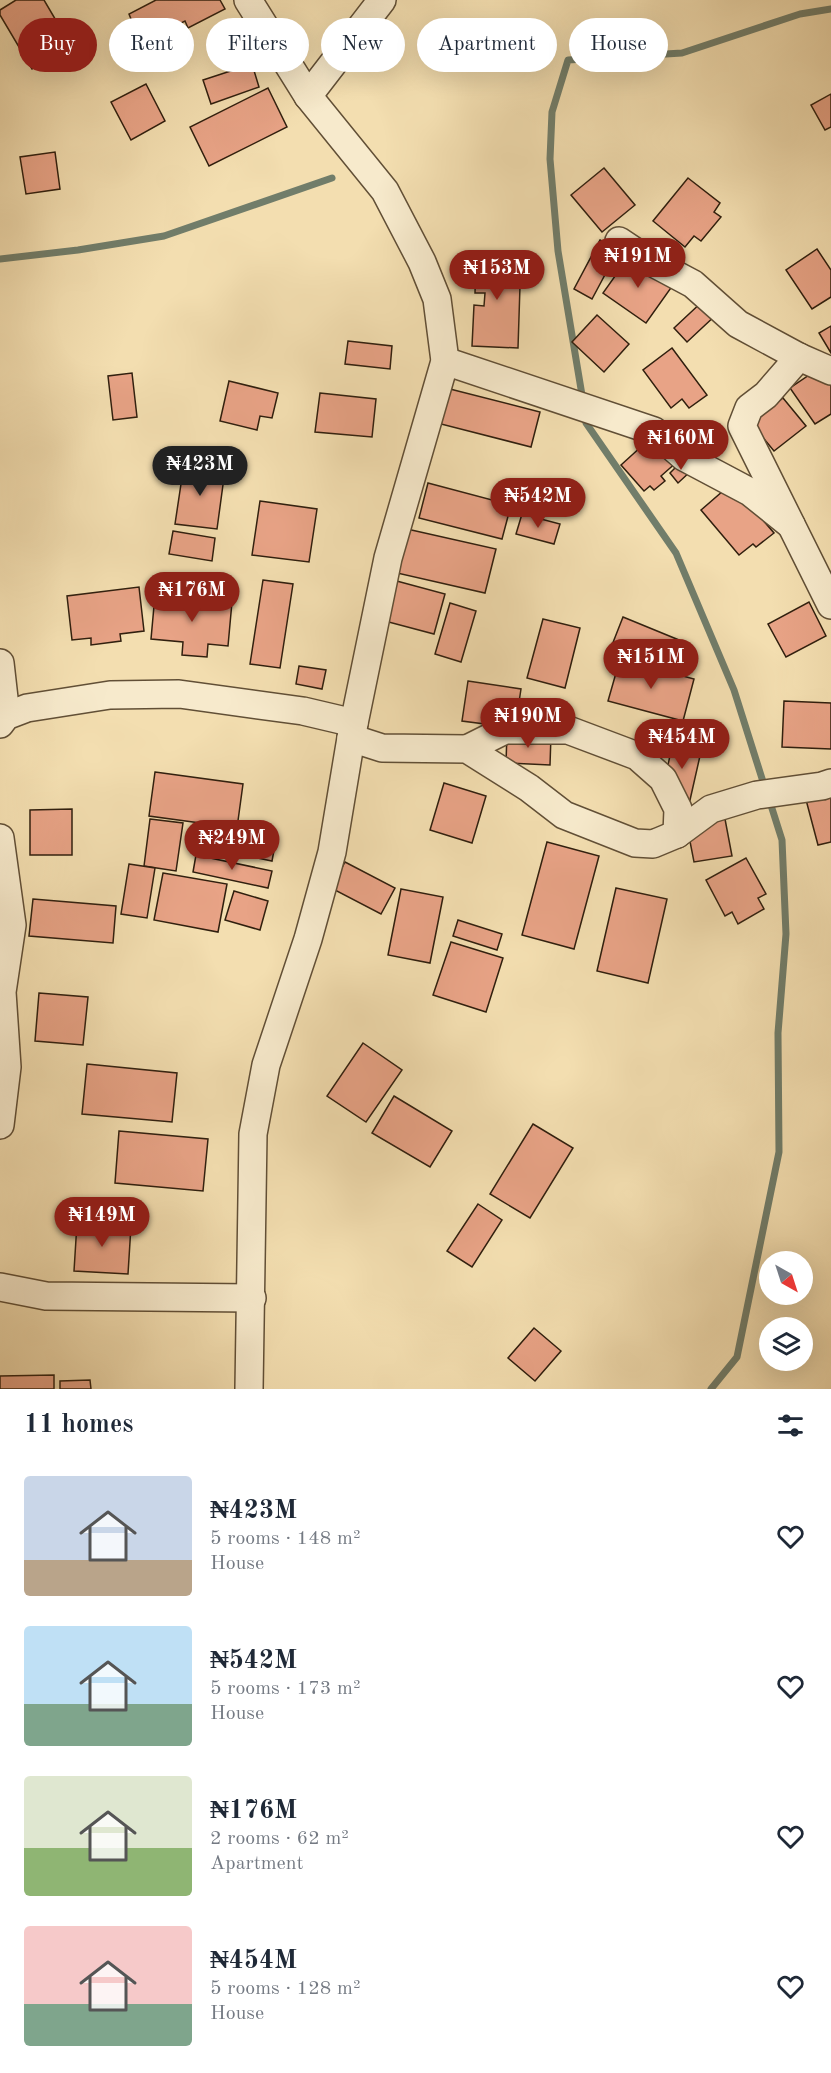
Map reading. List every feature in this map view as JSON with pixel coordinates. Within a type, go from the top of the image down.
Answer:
[{"type":"street","points":[[248,0],[308,96],[386,191],[422,262],[437,298],[445,361],[388,558],[353,730],[332,852],[308,939],[266,1065],[254,1134],[249,1389]]},
{"type":"street","points":[[308,96],[382,0]]},
{"type":"street","points":[[619,241],[646,259],[693,284],[738,324],[831,371]]},
{"type":"street","points":[[800,357],[766,395],[749,408],[742,426],[758,481],[791,525],[830,602]]},
{"type":"street","points":[[445,361],[654,432],[684,456],[758,481]]},
{"type":"street","points":[[0,663],[3,720],[27,708],[110,695],[179,694],[303,711],[353,730],[382,748],[467,749],[505,730],[568,730],[638,756],[663,778],[678,809],[677,834]]},
{"type":"street","points":[[467,749],[529,788],[564,814],[635,843],[653,844],[677,834],[711,809],[758,795],[831,783]]},
{"type":"street","points":[[0,838],[12,926],[1,992],[7,1067],[0,1125]]},
{"type":"street","points":[[0,1287],[46,1296],[252,1298]]},
{"type":"building","points":[[16,0],[44,0],[55,18],[18,18],[18,45],[0,15],[0,10]]},
{"type":"building","points":[[156,0],[220,0],[225,9],[194,25],[194,18],[131,18],[129,14]]},
{"type":"building","points":[[228,72],[254,72],[259,87],[211,104],[203,80]]},
{"type":"building","points":[[146,84],[165,121],[131,140],[111,102]]},
{"type":"building","points":[[268,88],[287,127],[209,166],[190,127]]},
{"type":"building","points":[[831,94],[831,127],[825,130],[811,105]]},
{"type":"building","points":[[55,152],[60,189],[26,194],[20,157]]},
{"type":"building","points":[[604,168],[635,205],[602,232],[571,195]]},
{"type":"building","points":[[688,178],[720,203],[714,212],[721,217],[701,241],[694,236],[685,247],[653,221]]},
{"type":"building","points":[[600,240],[623,253],[612,274],[607,271],[592,299],[574,289]]},
{"type":"building","points":[[817,249],[831,270],[831,297],[812,309],[786,270]]},
{"type":"building","points":[[476,254],[521,255],[518,348],[472,346],[474,305],[484,306],[485,293],[475,293]]},
{"type":"building","points":[[630,255],[673,285],[646,323],[603,293]]},
{"type":"building","points":[[705,299],[718,313],[687,342],[674,328]]},
{"type":"building","points":[[597,315],[629,344],[604,372],[572,342]]},
{"type":"building","points":[[831,326],[831,353],[819,333]]},
{"type":"building","points":[[348,341],[392,346],[390,369],[345,364]]},
{"type":"building","points":[[672,348],[707,395],[689,408],[682,399],[671,408],[643,370]]},
{"type":"building","points":[[821,367],[831,381],[831,414],[815,424],[790,388]]},
{"type":"building","points":[[132,373],[137,417],[113,420],[108,376]]},
{"type":"building","points":[[229,381],[278,393],[272,418],[260,416],[257,430],[220,421]]},
{"type":"building","points":[[450,389],[540,412],[531,447],[441,424]]},
{"type":"building","points":[[320,393],[376,399],[372,437],[315,432]]},
{"type":"building","points":[[783,398],[806,426],[774,451],[751,423]]},
{"type":"building","points":[[654,435],[678,461],[661,476],[665,481],[654,490],[650,486],[644,491],[621,465]]},
{"type":"building","points":[[683,460],[692,470],[678,483],[670,473]]},
{"type":"building","points":[[184,464],[225,470],[217,529],[175,524]]},
{"type":"building","points":[[738,478],[750,505],[774,533],[756,547],[753,544],[739,555],[701,510]]},
{"type":"building","points":[[428,483],[511,505],[502,539],[419,518]]},
{"type":"building","points":[[260,501],[317,509],[309,562],[252,555]]},
{"type":"building","points":[[522,514],[560,524],[554,544],[516,534]]},
{"type":"building","points":[[407,529],[496,549],[485,593],[397,573]]},
{"type":"building","points":[[173,531],[215,538],[212,561],[169,554]]},
{"type":"building","points":[[263,580],[293,584],[280,668],[250,664]]},
{"type":"building","points":[[393,580],[445,594],[434,634],[381,620]]},
{"type":"building","points":[[139,587],[144,631],[120,634],[121,641],[91,645],[91,638],[72,640],[67,596]]},
{"type":"building","points":[[155,595],[232,602],[228,646],[208,644],[207,657],[182,655],[183,642],[151,639]]},
{"type":"building","points":[[809,602],[826,636],[786,657],[768,624]]},
{"type":"building","points":[[450,603],[476,611],[461,662],[435,654]]},
{"type":"building","points":[[623,617],[679,640],[668,667],[612,645]]},
{"type":"building","points":[[543,619],[580,628],[565,688],[527,678]]},
{"type":"building","points":[[620,659],[694,679],[683,721],[608,701]]},
{"type":"building","points":[[299,666],[326,670],[322,689],[296,684]]},
{"type":"building","points":[[468,681],[521,689],[515,728],[462,721]]},
{"type":"building","points":[[784,701],[831,703],[831,749],[782,747]]},
{"type":"building","points":[[507,733],[551,735],[550,765],[506,763]]},
{"type":"building","points":[[673,741],[702,747],[690,800],[662,794]]},
{"type":"building","points":[[155,772],[243,784],[237,828],[149,816]]},
{"type":"building","points":[[444,783],[486,796],[472,843],[430,830]]},
{"type":"building","points":[[831,790],[831,842],[818,845],[805,796]]},
{"type":"building","points":[[72,809],[72,855],[30,855],[30,810]]},
{"type":"building","points":[[150,819],[183,823],[176,871],[144,866]]},
{"type":"building","points":[[725,819],[732,856],[694,862],[687,826]]},
{"type":"building","points":[[196,828],[275,845],[272,861],[192,844]]},
{"type":"building","points":[[547,842],[599,856],[574,949],[522,935]]},
{"type":"building","points":[[196,855],[272,871],[268,888],[193,872]]},
{"type":"building","points":[[746,858],[766,894],[758,898],[764,909],[738,924],[732,912],[725,916],[706,880]]},
{"type":"building","points":[[345,862],[395,888],[381,914],[331,888]]},
{"type":"building","points":[[129,864],[155,868],[147,918],[121,914]]},
{"type":"building","points":[[163,873],[227,884],[218,932],[154,920]]},
{"type":"building","points":[[616,888],[667,899],[648,983],[597,971]]},
{"type":"building","points":[[401,889],[443,897],[430,963],[388,955]]},
{"type":"building","points":[[234,891],[268,901],[260,930],[225,920]]},
{"type":"building","points":[[33,899],[116,906],[113,943],[29,936]]},
{"type":"building","points":[[458,920],[502,934],[497,950],[453,936]]},
{"type":"building","points":[[451,942],[503,958],[486,1012],[433,995]]},
{"type":"building","points":[[39,993],[88,997],[83,1045],[35,1041]]},
{"type":"building","points":[[363,1043],[402,1070],[366,1122],[327,1096]]},
{"type":"building","points":[[87,1064],[177,1073],[172,1122],[82,1114]]},
{"type":"building","points":[[394,1096],[452,1131],[430,1167],[372,1133]]},
{"type":"building","points":[[533,1124],[573,1148],[530,1218],[490,1194]]},
{"type":"building","points":[[119,1131],[208,1139],[203,1191],[115,1183]]},
{"type":"building","points":[[478,1204],[502,1220],[472,1267],[447,1251]]},
{"type":"building","points":[[77,1223],[131,1226],[128,1274],[74,1271]]},
{"type":"building","points":[[534,1328],[561,1351],[535,1381],[508,1358]]},
{"type":"building","points":[[54,1375],[54,1389],[0,1389],[0,1376]]},
{"type":"building","points":[[90,1380],[91,1389],[60,1389],[60,1381]]},
{"type":"waterway","points":[[583,401],[558,251],[550,159],[552,112],[568,60],[682,53],[800,14],[831,9]]},
{"type":"waterway","points":[[0,259],[78,250],[164,236],[332,178]]},
{"type":"waterway","points":[[585,415],[586,423],[676,553],[734,690],[765,788]]},
{"type":"waterway","points":[[711,1389],[737,1357],[779,1152],[778,1033],[786,934],[782,840],[769,799]]}]
